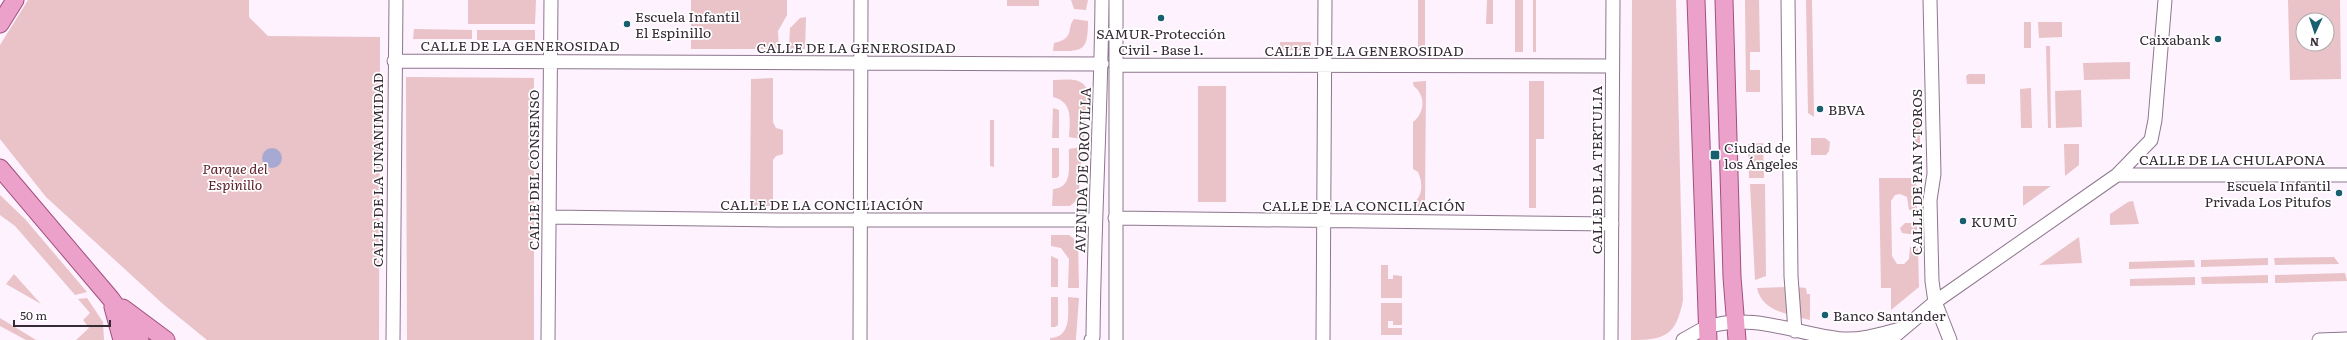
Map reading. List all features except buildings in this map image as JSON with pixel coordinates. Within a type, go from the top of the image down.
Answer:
[{"type":"main road","points":[[0,4],[3,0]]},
{"type":"main road","points":[[0,24],[15,0]]},
{"type":"main road","points":[[1696,0],[1708,334]]},
{"type":"main road","points":[[1724,0],[1732,277],[1737,340]]},
{"type":"main road","points":[[0,168],[6,179],[111,300],[140,340]]},
{"type":"main road","points":[[111,300],[122,340]]},
{"type":"main road","points":[[111,300],[166,340]]},
{"type":"street","name":"CALLE DE LA UNANIMIDAD","points":[[393,340],[394,61],[396,0]]},
{"type":"street","name":"CALLE DEL CONSENSO","points":[[548,340],[551,0]]},
{"type":"street","points":[[860,340],[861,0]]},
{"type":"street","name":"AVENIDA DE OROVILLA","points":[[1091,340],[1093,337],[1095,220],[1102,64],[1102,0]]},
{"type":"street","points":[[1116,0],[1116,340]]},
{"type":"street","points":[[1323,340],[1325,0]]},
{"type":"street","name":"CALLE DE LA TERTULIA","points":[[1612,340],[1613,0]]},
{"type":"street","points":[[1788,0],[1791,276],[1800,336]]},
{"type":"street","name":"CALLE DE PAN Y TOROS","points":[[1930,0],[1934,174],[1930,200],[1932,282],[1935,302],[1950,340]]},
{"type":"street","points":[[1890,340],[1902,328],[1935,302],[2117,175],[2151,140],[2159,84],[2165,0]]},
{"type":"street","name":"CALLE DE LA GENEROSIDAD","points":[[394,61],[1102,64]]},
{"type":"street","name":"CALLE DE LA GENEROSIDAD","points":[[1116,65],[1612,66]]},
{"type":"street","name":"CALLE DE LA CHULAPONA","points":[[2117,175],[2347,175]]},
{"type":"street","name":"CALLE DE LA CONCILIACIÓN","points":[[549,216],[860,220],[1095,220]]},
{"type":"street","name":"CALLE DE LA CONCILIACIÓN","points":[[1115,218],[1612,224]]},
{"type":"street","points":[[1683,340],[1708,334],[1736,322],[1777,325],[1800,336],[1845,339],[1866,338],[1902,328]]},
{"type":"street","points":[[2319,340],[2347,339]]},
{"type":"green space","name":"Parque del Espinillo","points":[[28,0],[249,0],[249,17],[268,36],[380,37],[379,340],[207,340],[164,305],[46,197],[0,139],[0,45]]},
{"type":"green space","points":[[468,0],[536,0],[535,24],[468,24]]},
{"type":"green space","points":[[691,0],[787,0],[787,15],[778,31],[779,49],[691,49]]},
{"type":"green space","points":[[1007,0],[1039,0],[1039,6],[1007,6]]},
{"type":"green space","points":[[1071,0],[1088,0],[1086,10],[1074,9]]},
{"type":"green space","points":[[1418,0],[1425,0],[1425,52],[1418,51]]},
{"type":"green space","points":[[1487,0],[1493,0],[1493,24],[1486,24]]},
{"type":"green space","points":[[1515,0],[1523,0],[1523,52],[1515,52]]},
{"type":"green space","points":[[1533,0],[1536,0],[1536,52],[1533,52]]},
{"type":"green space","points":[[1632,0],[1676,0],[1683,300],[1677,321],[1667,334],[1661,337],[1643,340],[1631,340]]},
{"type":"green space","points":[[1745,0],[1759,0],[1760,52],[1750,52],[1750,70],[1760,70],[1760,92],[1746,92]]},
{"type":"green space","points":[[1806,0],[1812,0],[1814,117],[1808,113]]},
{"type":"green space","points":[[2288,0],[2340,0],[2341,79],[2290,80]]},
{"type":"green space","points":[[806,17],[805,49],[789,49],[790,28],[800,18]]},
{"type":"green space","points":[[1074,19],[1088,21],[1087,39],[1085,45],[1077,50],[1053,51],[1054,43],[1061,41],[1068,36]]},
{"type":"green space","points":[[2024,22],[2031,22],[2031,48],[2024,48]]},
{"type":"green space","points":[[2038,22],[2062,22],[2062,37],[2039,38]]},
{"type":"green space","points":[[414,29],[472,30],[472,39],[413,39]]},
{"type":"green space","points":[[477,30],[535,30],[535,40],[477,40]]},
{"type":"green space","points":[[1280,42],[1311,42],[1311,50],[1280,50]]},
{"type":"green space","points":[[2046,46],[2050,46],[2051,128],[2048,128]]},
{"type":"green space","points":[[2130,62],[2130,79],[2084,80],[2083,63]]},
{"type":"green space","points":[[1969,74],[1985,74],[1985,84],[1967,84],[1966,76]]},
{"type":"green space","points":[[406,77],[534,78],[534,340],[407,340]]},
{"type":"green space","points":[[773,78],[773,122],[776,128],[783,130],[783,154],[776,156],[773,160],[773,206],[750,206],[751,79]]},
{"type":"green space","points":[[1053,80],[1074,80],[1082,83],[1086,87],[1088,92],[1084,137],[1081,139],[1069,137],[1069,112],[1064,103],[1053,97]]},
{"type":"green space","points":[[1426,81],[1425,207],[1412,207],[1413,203],[1419,197],[1421,189],[1421,180],[1418,172],[1413,169],[1413,122],[1419,116],[1423,104],[1421,96],[1413,82]]},
{"type":"green space","points":[[1529,81],[1544,81],[1544,139],[1536,139],[1536,208],[1529,208]]},
{"type":"green space","points":[[1198,86],[1226,86],[1226,202],[1198,202]]},
{"type":"green space","points":[[2031,88],[2032,128],[2021,128],[2020,89]]},
{"type":"green space","points":[[2081,90],[2082,127],[2056,128],[2055,91]]},
{"type":"green space","points":[[1053,108],[1059,110],[1059,138],[1052,138]]},
{"type":"green space","points":[[1914,119],[1920,119],[1920,144],[1915,144]]},
{"type":"green space","points":[[990,120],[994,120],[994,167],[990,166]]},
{"type":"green space","points":[[1811,138],[1825,138],[1830,142],[1829,151],[1826,155],[1811,155]]},
{"type":"green space","points":[[1763,143],[1764,178],[1749,178],[1748,144]]},
{"type":"green space","points":[[2064,144],[2079,144],[2079,165],[2065,176]]},
{"type":"green space","points":[[1081,147],[1083,150],[1078,199],[1070,206],[1052,206],[1053,189],[1060,188],[1067,180],[1069,168],[1069,149]]},
{"type":"green space","points":[[1052,148],[1059,148],[1059,176],[1057,178],[1052,178]]},
{"type":"green space","points":[[1879,178],[1916,178],[1917,210],[1909,210],[1907,197],[1900,194],[1895,195],[1891,201],[1892,256],[1897,264],[1904,264],[1909,259],[1910,247],[1918,247],[1919,287],[1891,310],[1891,288],[1881,288]]},
{"type":"green space","points":[[1750,184],[1765,184],[1766,276],[1755,280]]},
{"type":"green space","points":[[2023,186],[2051,186],[2023,206]]},
{"type":"green space","points":[[0,195],[25,219],[87,292],[75,295],[15,226],[0,215]]},
{"type":"green space","points":[[2133,201],[2139,224],[2110,225],[2110,214],[2128,202]]},
{"type":"green space","points":[[1905,223],[1917,223],[1917,235],[1902,233],[1900,228]]},
{"type":"green space","points":[[1051,235],[1069,235],[1078,242],[1079,288],[1068,288],[1069,259],[1061,248],[1051,246]]},
{"type":"green space","points":[[2079,237],[2082,263],[2039,265]]},
{"type":"green space","points":[[1051,256],[1058,259],[1058,287],[1051,287]]},
{"type":"green space","points":[[2334,257],[2339,264],[2275,265],[2274,258]]},
{"type":"green space","points":[[2268,258],[2268,265],[2201,267],[2201,260]]},
{"type":"green space","points":[[2194,260],[2195,267],[2129,269],[2129,262]]},
{"type":"green space","points":[[1381,265],[1388,265],[1388,279],[1393,279],[1393,275],[1402,276],[1402,298],[1381,298]]},
{"type":"green space","points":[[2345,273],[2347,281],[2275,283],[2275,275]]},
{"type":"green space","points":[[14,274],[41,304],[6,284]]},
{"type":"green space","points":[[2268,275],[2268,283],[2202,284],[2201,277]]},
{"type":"green space","points":[[2195,277],[2195,285],[2130,286],[2130,279]]},
{"type":"green space","points":[[1787,287],[1788,314],[1768,306],[1761,298],[1757,288]]},
{"type":"green space","points":[[1797,287],[1806,288],[1807,294],[1810,294],[1810,320],[1797,317]]},
{"type":"green space","points":[[1051,297],[1058,297],[1058,325],[1055,327],[1051,327]]},
{"type":"green space","points":[[1068,297],[1079,298],[1076,340],[1050,340],[1050,338],[1057,337],[1065,329],[1068,317]]},
{"type":"green space","points":[[87,298],[103,322],[104,340],[76,340],[89,328],[83,320],[90,313],[78,299]]},
{"type":"green space","points":[[1381,303],[1402,303],[1402,325],[1393,325],[1393,321],[1388,321],[1388,328],[1402,328],[1402,335],[1381,335]]},
{"type":"green space","points":[[0,318],[36,340],[26,340],[0,326]]},
{"type":"water","points":[[272,148],[279,151],[282,158],[279,165],[272,168],[265,165],[262,158],[265,151]]},
{"type":"place","name":"SAMUR-Protección Civil - Base 1.","points":[[1161,18]]},
{"type":"place","name":"Escuela Infantil El Espinillo","points":[[627,24]]},
{"type":"place","name":"Caixabank","points":[[2218,39]]},
{"type":"place","name":"BBVA","points":[[1820,109]]},
{"type":"place","name":"Ciudad de los Ángeles","points":[[1715,155]]},
{"type":"place","name":"Escuela Infantil Privada Los Pitufos","points":[[2339,193]]},
{"type":"place","name":"KUMŪ","points":[[1963,221]]},
{"type":"place","name":"Banco Santander","points":[[1825,315]]}]
